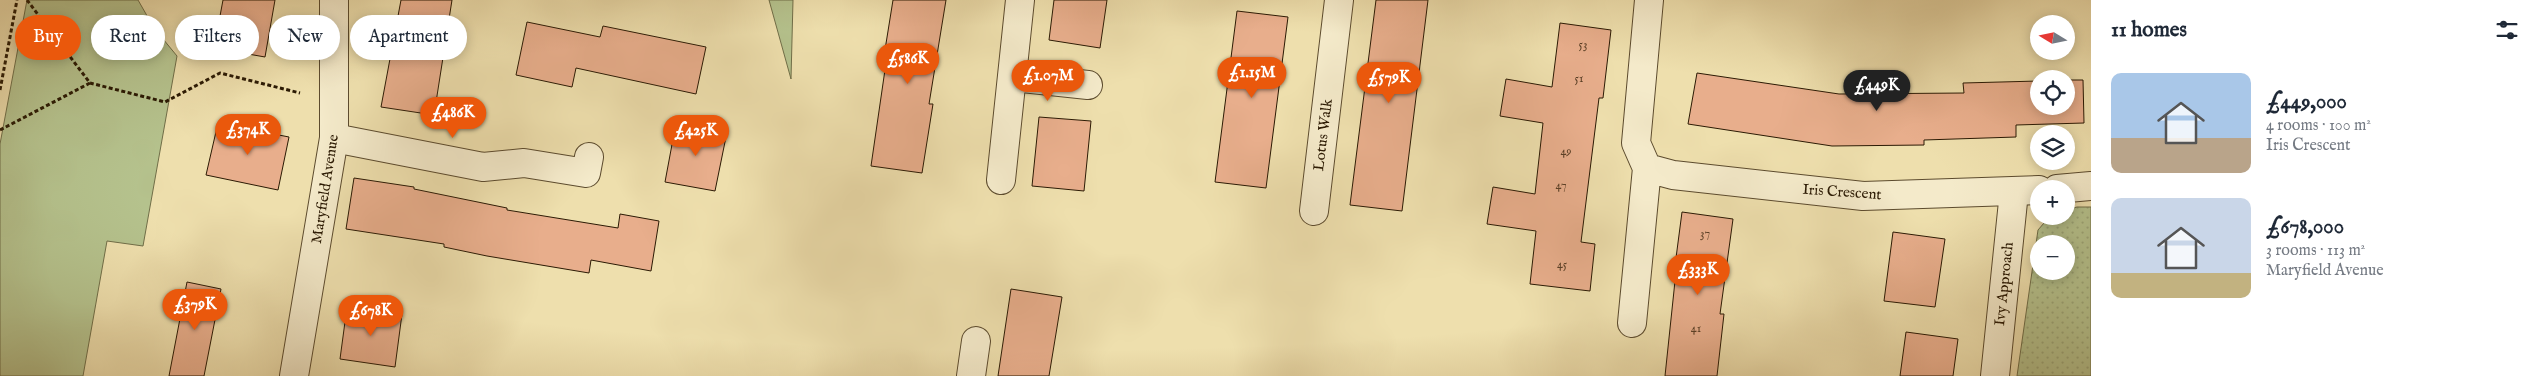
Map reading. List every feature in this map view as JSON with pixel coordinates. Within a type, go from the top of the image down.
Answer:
[{"type":"street","name":"Maryfield Avenue","points":[[294,376],[334,138],[334,0]]},
{"type":"street","points":[[1001,180],[1020,0]]},
{"type":"street","name":"Lotus Walk","points":[[1314,211],[1339,0]]},
{"type":"street","points":[[1632,323],[1647,168],[1636,143],[1649,0]]},
{"type":"street","points":[[1012,77],[1088,86]]},
{"type":"street","points":[[334,138],[484,167],[524,163],[586,173],[589,157]]},
{"type":"street","name":"Iris Crescent","points":[[1647,168],[1673,175],[1863,196],[2026,191]]},
{"type":"street","points":[[2075,187],[2091,186]]},
{"type":"street","name":"Ivy Approach","points":[[1995,376],[2026,191]]},
{"type":"street","points":[[971,376],[976,341]]},
{"type":"path","points":[[0,90],[17,0]]},
{"type":"path","points":[[27,0],[90,83],[165,102],[220,73],[335,102]]},
{"type":"path","points":[[0,130],[90,83]]},
{"type":"green space","points":[[27,0],[138,0],[147,15],[91,15],[91,60],[165,60],[165,41],[175,54],[176,60],[143,246],[107,241],[83,376],[0,376],[0,144],[16,60],[81,60],[81,15],[24,15]]},
{"type":"green space","points":[[769,0],[793,0],[791,79]]},
{"type":"green space","points":[[2091,207],[2091,376],[2017,376],[2031,280],[2075,280],[2075,235],[2037,235],[2038,230],[2042,225],[2075,225],[2075,208]]},
{"type":"building","points":[[223,0],[275,0],[272,15],[269,15],[269,34],[265,57],[259,56],[259,15],[220,15]]},
{"type":"building","points":[[401,0],[452,0],[450,15],[398,15]]},
{"type":"building","points":[[893,0],[946,0],[929,104],[933,104],[922,173],[871,166],[887,56],[884,56]]},
{"type":"building","points":[[1054,0],[1107,0],[1100,48],[1049,40]]},
{"type":"building","points":[[1376,0],[1428,0],[1402,211],[1350,205]]},
{"type":"building","points":[[1237,11],[1288,17],[1266,188],[1215,182]]},
{"type":"building","points":[[527,22],[600,37],[603,26],[706,47],[696,94],[576,68],[572,87],[516,75]]},
{"type":"building","points":[[1560,23],[1611,30],[1603,98],[1599,98],[1581,242],[1595,244],[1590,291],[1530,284],[1536,231],[1487,224],[1493,187],[1535,194],[1543,123],[1500,116],[1506,79],[1552,87]]},
{"type":"building","points":[[390,60],[443,60],[434,115],[381,107]]},
{"type":"building","points":[[1697,73],[1839,94],[1964,93],[1963,83],[2030,81],[2030,115],[2075,115],[2075,80],[2083,80],[2084,123],[2016,125],[2016,137],[1924,140],[1924,145],[1832,146],[1688,124]]},
{"type":"building","points":[[1039,117],[1091,121],[1084,191],[1032,186]]},
{"type":"building","points":[[218,123],[289,137],[278,190],[206,175]]},
{"type":"building","points":[[676,123],[727,132],[715,191],[665,182]]},
{"type":"building","points":[[354,178],[414,187],[414,189],[507,208],[507,210],[618,228],[620,214],[659,221],[651,271],[591,260],[589,273],[487,256],[444,247],[444,244],[346,229]]},
{"type":"building","points":[[1682,212],[1733,219],[1720,314],[1724,314],[1717,376],[1665,376],[1675,281],[1673,281]]},
{"type":"building","points":[[1893,232],[1945,239],[1935,307],[1884,301]]},
{"type":"building","points":[[187,282],[221,289],[204,376],[169,376]]},
{"type":"building","points":[[1011,289],[1062,297],[1049,376],[998,376]]},
{"type":"building","points":[[347,307],[402,314],[395,367],[340,359]]},
{"type":"building","points":[[1906,332],[1958,339],[1953,376],[1900,376]]}]
